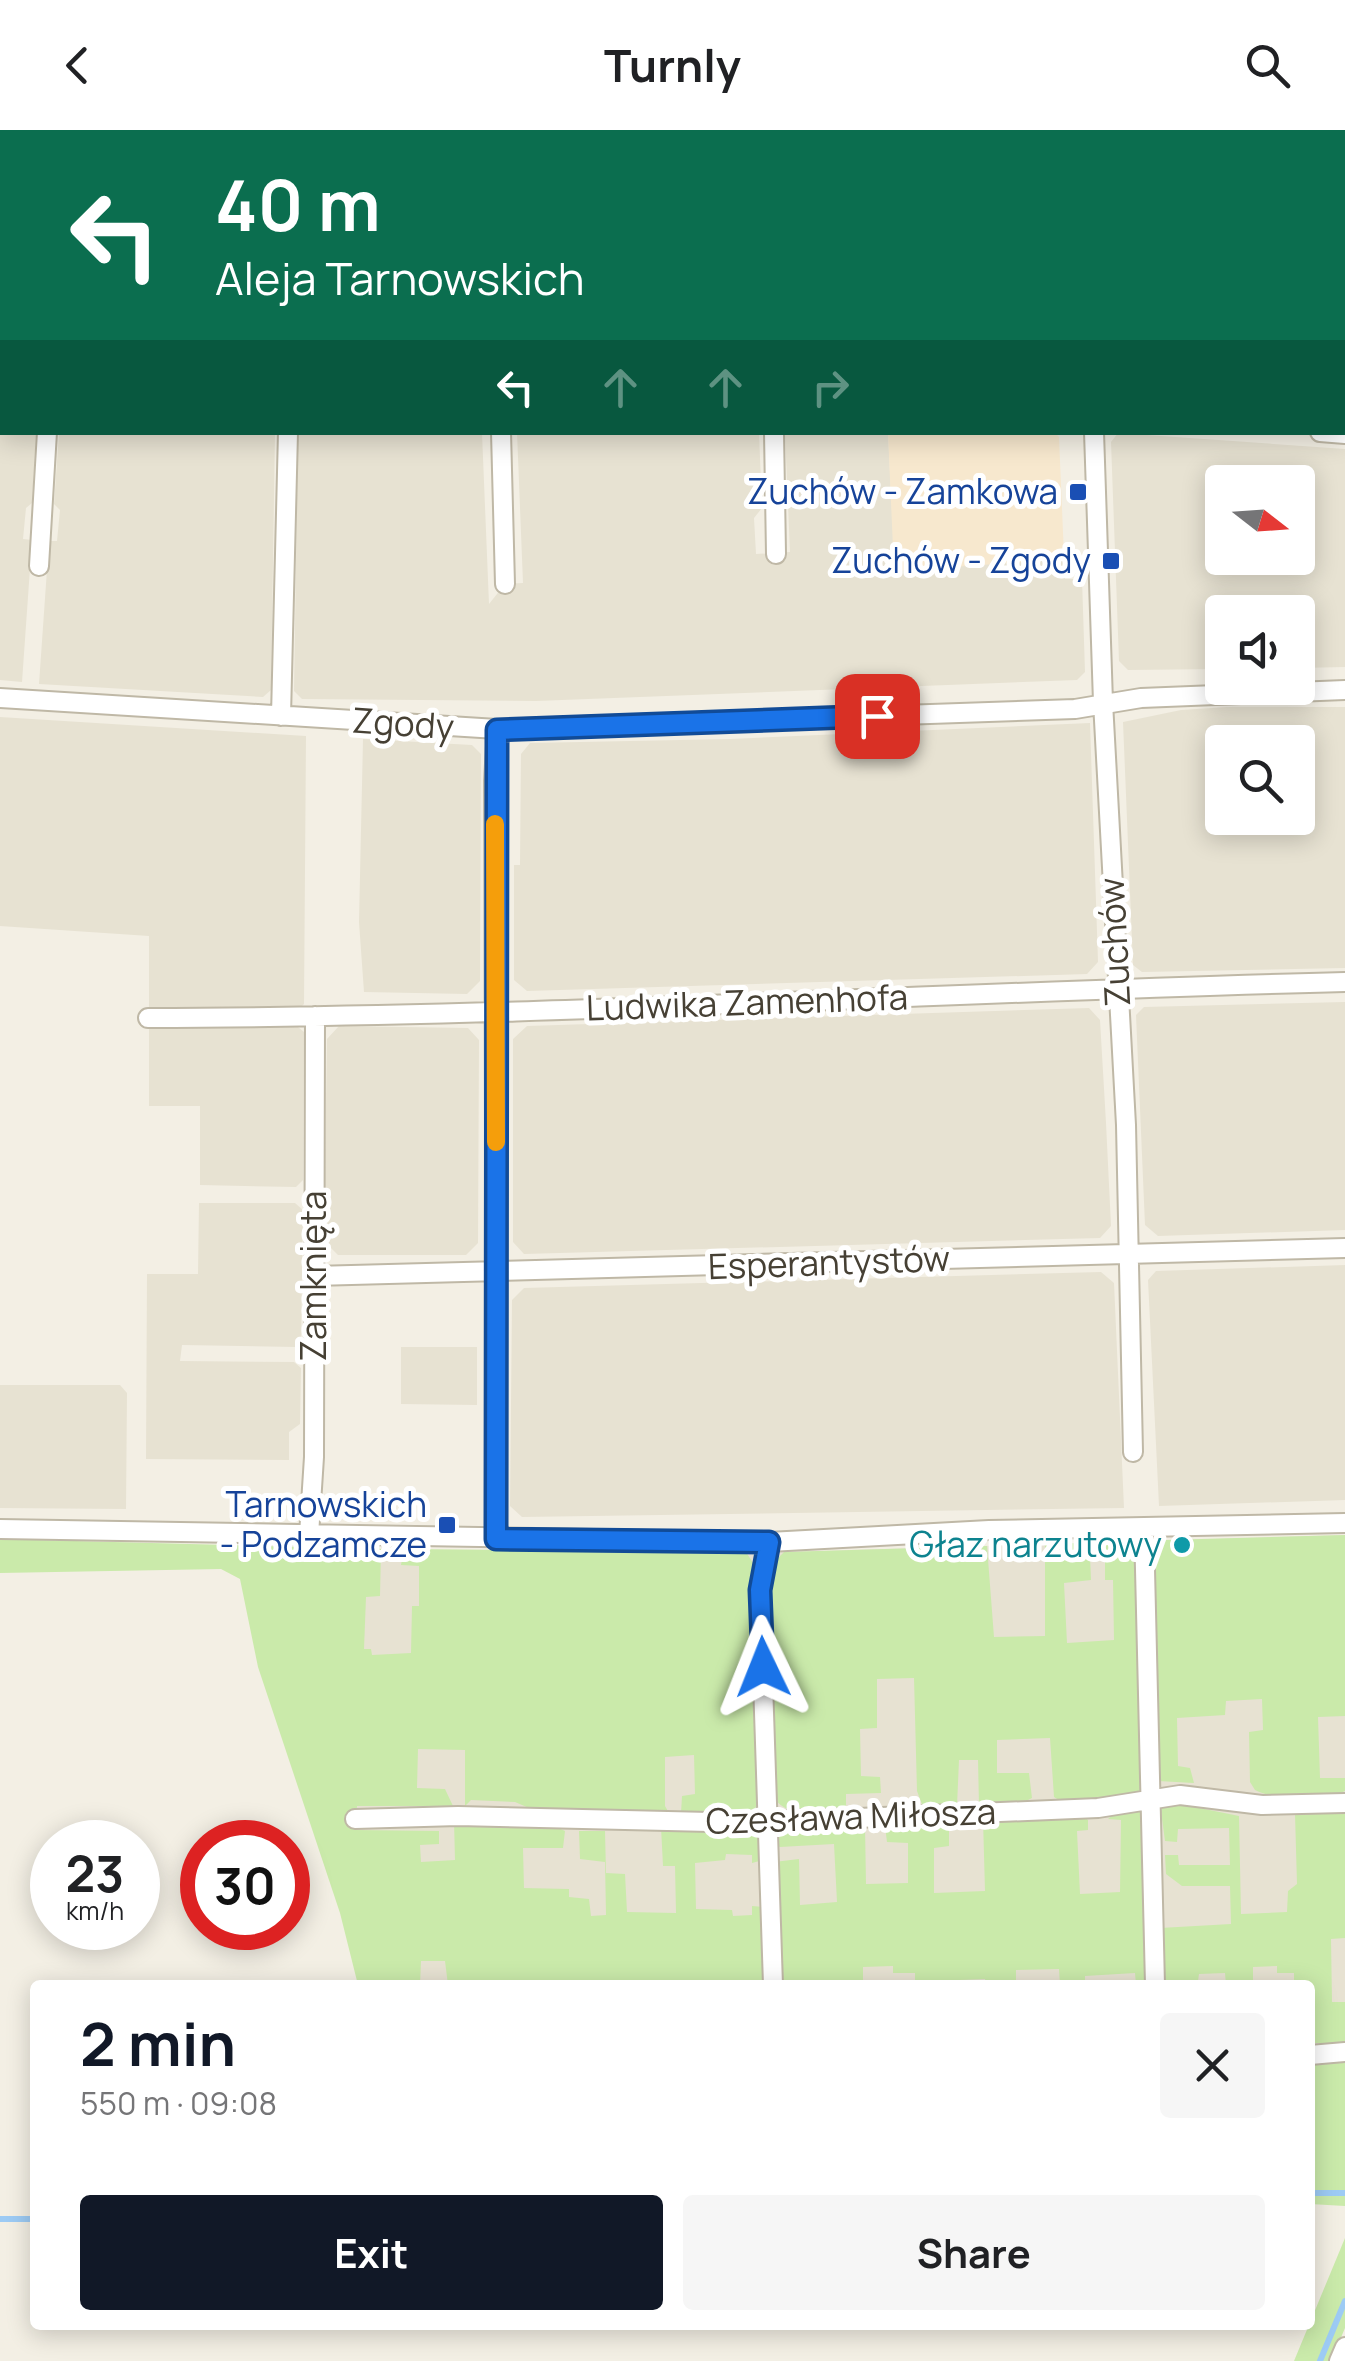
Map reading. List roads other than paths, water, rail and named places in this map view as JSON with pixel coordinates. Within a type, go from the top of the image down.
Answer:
[{"type":"street","points":[[39,566],[46,435]]},
{"type":"street","points":[[281,716],[288,435]]},
{"type":"street","points":[[501,435],[506,584]]},
{"type":"street","points":[[774,435],[776,554]]},
{"type":"street","name":"Zuchów","points":[[1094,435],[1116,990],[1126,1126],[1133,1452]]},
{"type":"street","name":"Zgody","points":[[0,698],[497,730],[1074,709],[1103,702],[1345,690]]},
{"type":"street","points":[[496,1539],[497,730]]},
{"type":"street","name":"Ludwika Zamenhofa","points":[[148,1018],[496,1012],[1345,982]]},
{"type":"street","name":"Zamknięta","points":[[309,1535],[314,1457],[314,1016]]},
{"type":"street","name":"Esperantystów","points":[[314,1276],[1345,1248]]},
{"type":"street","points":[[0,1529],[769,1542],[995,1530],[1345,1523]]},
{"type":"street","points":[[1144,1528],[1155,1980]]},
{"type":"street","points":[[769,1542],[760,1590],[773,1980]]},
{"type":"street","name":"Czesława Miłosza","points":[[355,1818],[769,1820],[1098,1808],[1180,1795],[1262,1805],[1345,1803]]},
{"type":"street","points":[[1315,2055],[1345,2052]]},
{"type":"street","points":[[1339,2361],[1345,2347]]},
{"type":"waterway","points":[[1315,2193],[1345,2193]]},
{"type":"waterway","points":[[0,2219],[30,2219]]},
{"type":"waterway","points":[[1320,2361],[1345,2301]]},
{"type":"place","name":"Zuchów - Zamkowa","points":[[1078,492]]},
{"type":"place","name":"Zuchów - Zgody","points":[[1111,561]]},
{"type":"place","name":"Tarnowskich - Podzamcze","points":[[447,1525]]},
{"type":"place","name":"Głaz narzutowy","points":[[1182,1545]]}]
